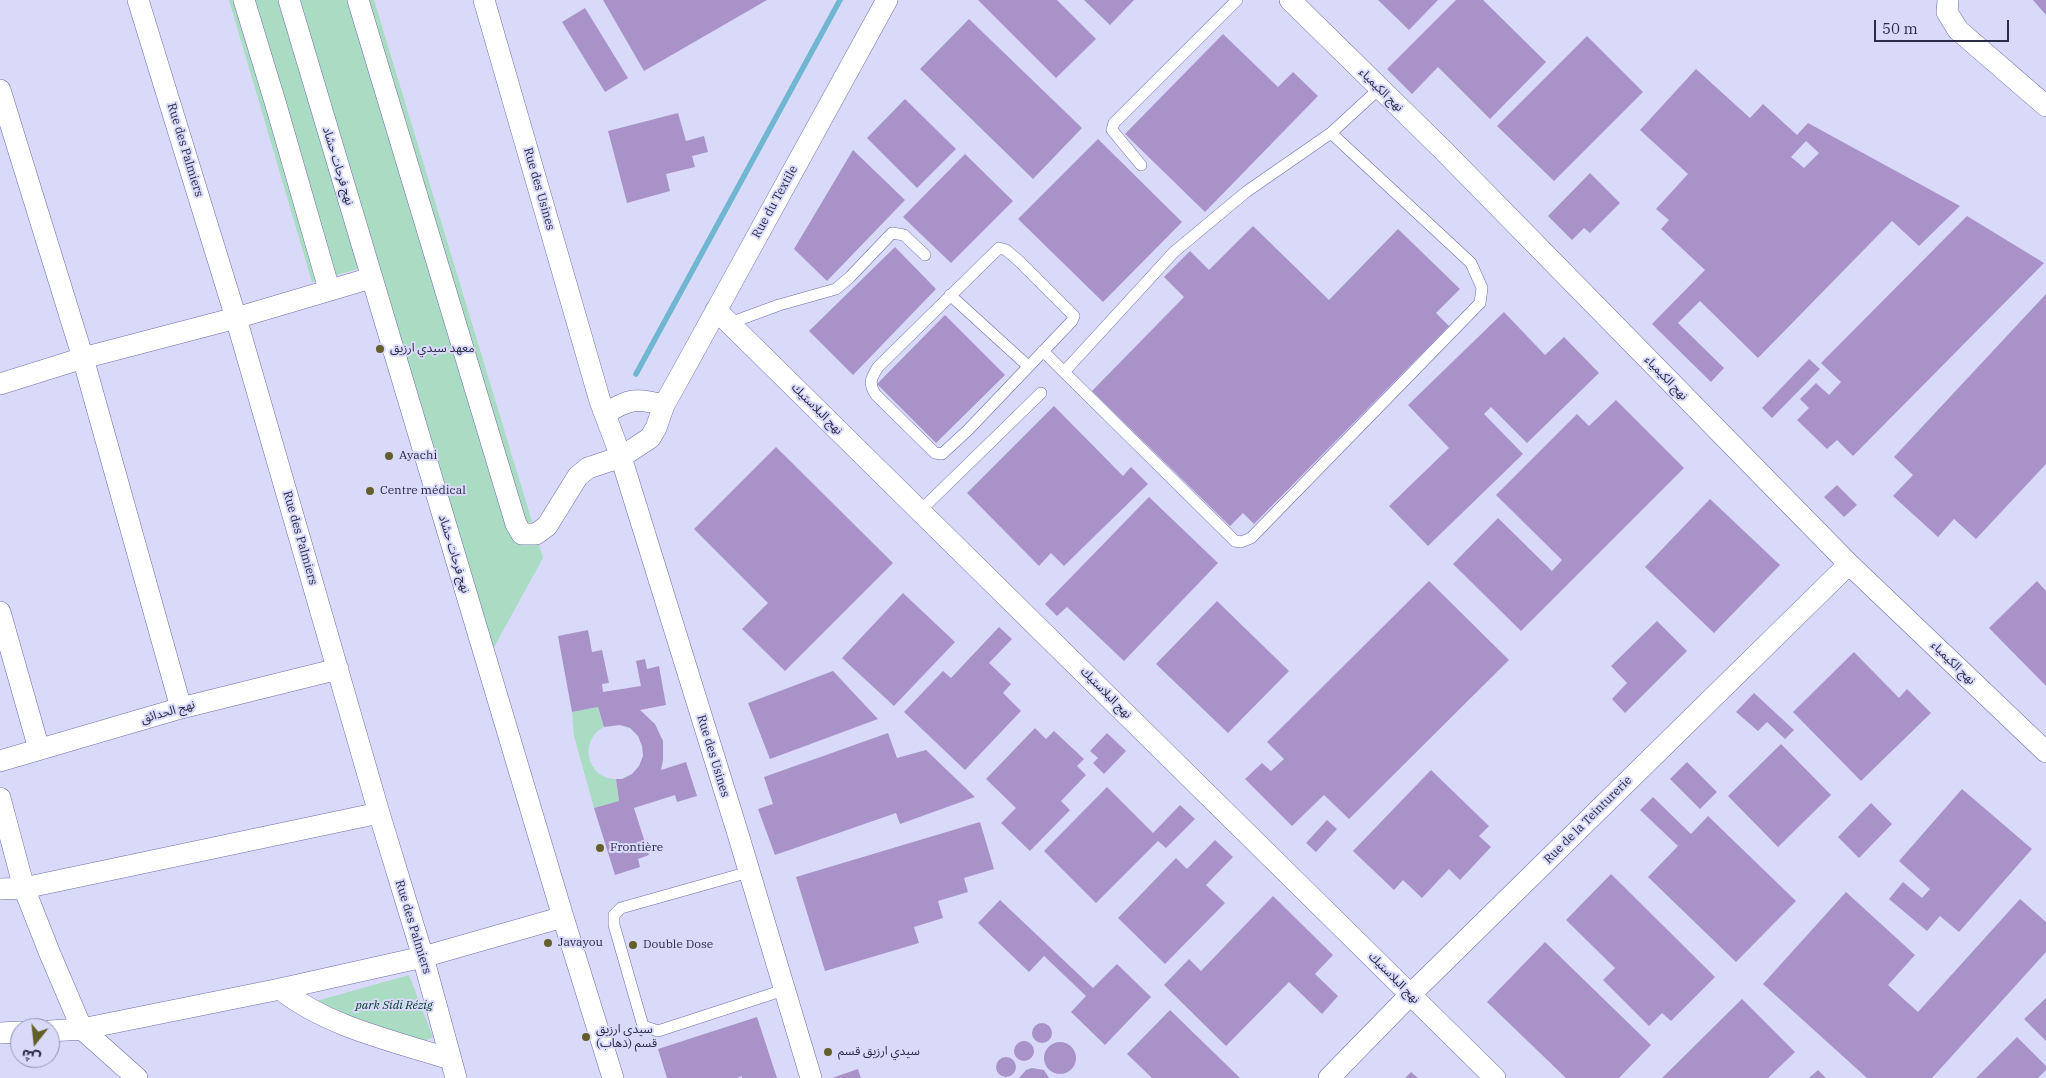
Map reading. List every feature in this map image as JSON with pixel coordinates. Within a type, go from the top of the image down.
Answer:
[{"type":"street","name":"Rue des Palmiers","points":[[138,0],[236,318],[379,813],[423,957],[453,1069]]},
{"type":"street","points":[[244,0],[329,290]]},
{"type":"street","name":"نهج فرحات حشاد","points":[[289,0],[563,917],[613,1078]]},
{"type":"street","name":"Rue du Textile","points":[[358,0],[516,524],[522,534],[536,534],[547,526],[578,476],[588,468],[621,457],[650,438],[656,428],[664,405],[723,316],[887,0]]},
{"type":"street","name":"Rue des Usines","points":[[484,0],[593,378],[621,457],[811,1078]]},
{"type":"street","name":"نهج الكيمياء","points":[[1290,0],[1443,150],[1849,564],[2046,752]]},
{"type":"street","points":[[1948,0],[1947,12],[1958,30],[2046,106]]},
{"type":"street","points":[[0,90],[83,358],[181,708]]},
{"type":"street","points":[[0,384],[83,358],[236,318],[371,278]]},
{"type":"street","name":"نهج البلاستيك","points":[[723,316],[1494,1078]]},
{"type":"street","points":[[605,414],[622,403],[632,400],[664,405]]},
{"type":"street","name":"Rue de la Teinturerie","points":[[1329,1078],[1411,994],[1849,564]]},
{"type":"street","points":[[0,612],[39,749]]},
{"type":"street","name":"نهج الحدائق","points":[[0,761],[181,708],[338,669]]},
{"type":"street","points":[[0,798],[24,888],[82,1029],[137,1078]]},
{"type":"street","points":[[0,889],[24,888],[379,813]]},
{"type":"street","points":[[60,1030],[82,1029],[280,989],[423,957],[563,917]]},
{"type":"street","points":[[280,989],[300,1005],[374,1034],[453,1069]]},
{"type":"lane","points":[[1141,165],[1112,130],[1114,123],[1237,0]]},
{"type":"lane","points":[[1064,372],[1174,252],[1246,192],[1331,133],[1380,88]]},
{"type":"lane","points":[[1043,351],[1235,541],[1241,542],[1251,538],[1480,303],[1482,288],[1471,263],[1331,133]]},
{"type":"lane","points":[[723,316],[779,305],[836,289],[892,233],[904,235],[925,255]]},
{"type":"lane","points":[[999,248],[1006,250],[1074,316],[1072,321],[968,430],[942,454],[935,453],[876,395],[871,387],[870,380],[878,367],[950,296],[999,248]]},
{"type":"lane","points":[[950,296],[1028,366]]},
{"type":"lane","points":[[920,511],[1041,393]]},
{"type":"lane","points":[[749,872],[621,908],[614,915],[614,925],[643,1026],[658,1031],[784,990]]},
{"type":"green space","points":[[229,0],[374,0],[543,558],[482,669],[358,269],[312,282]]},
{"type":"green space","points":[[598,707],[604,727],[596,733],[591,741],[589,758],[598,773],[616,779],[619,801],[594,808],[574,736],[572,712]]},
{"type":"green space","name":"park Sidi Rézig","points":[[409,975],[433,1037],[421,1043],[309,1003]]},
{"type":"building","points":[[603,0],[767,0],[644,71]]},
{"type":"building","points":[[978,0],[1057,0],[1096,39],[1056,78]]},
{"type":"building","points":[[1084,0],[1134,0],[1110,25]]},
{"type":"building","points":[[1378,0],[1438,0],[1409,30]]},
{"type":"building","points":[[1456,0],[1483,0],[1546,62],[1490,119],[1438,67],[1412,94],[1387,69]]},
{"type":"building","points":[[2033,0],[2046,0],[2046,15]]},
{"type":"building","points":[[585,8],[628,78],[605,92],[562,22]]},
{"type":"building","points":[[969,19],[1082,128],[1033,179],[920,69]]},
{"type":"building","points":[[1223,34],[1278,87],[1293,72],[1318,96],[1205,212],[1125,134]]},
{"type":"building","points":[[1587,36],[1643,92],[1554,181],[1497,126]]},
{"type":"building","points":[[1696,69],[1750,118],[1763,104],[1797,135],[1808,123],[1960,206],[1919,246],[1892,221],[1758,358],[1700,301],[1678,323],[1724,368],[1711,382],[1652,324],[1705,270],[1661,229],[1669,220],[1656,209],[1688,174],[1640,130]],"holes":[[[1806,141],[1819,153],[1804,168],[1791,157]]]},
{"type":"building","points":[[905,99],[956,149],[917,188],[867,138]]},
{"type":"building","points":[[678,113],[686,141],[704,136],[708,152],[692,156],[695,167],[666,174],[670,191],[627,203],[608,131]]},
{"type":"building","points":[[1098,139],[1182,222],[1103,302],[1018,219]]},
{"type":"building","points":[[853,150],[905,200],[827,281],[794,249]]},
{"type":"building","points":[[965,154],[1013,201],[951,263],[903,217]]},
{"type":"building","points":[[1590,173],[1620,203],[1590,233],[1584,228],[1572,240],[1548,216]]},
{"type":"building","points":[[1967,216],[2044,263],[1853,456],[1837,440],[1827,449],[1797,420],[1809,408],[1800,399],[1816,383],[1829,395],[1841,382],[1821,363]]},
{"type":"building","points":[[1253,226],[1329,300],[1398,229],[1460,289],[1436,313],[1449,326],[1254,524],[1243,513],[1230,526],[1092,391],[1184,297],[1164,277],[1190,251],[1209,270]]},
{"type":"building","points":[[895,247],[936,289],[853,375],[809,331]]},
{"type":"building","points":[[2046,294],[2046,464],[1976,539],[1954,519],[1938,537],[1893,496],[1913,475],[1894,457]]},
{"type":"building","points":[[1504,312],[1545,355],[1564,337],[1599,373],[1527,443],[1491,407],[1484,414],[1523,454],[1428,546],[1389,506],[1449,448],[1408,405]]},
{"type":"building","points":[[945,315],[1005,375],[936,443],[877,384]]},
{"type":"building","points":[[1809,359],[1820,369],[1772,418],[1762,408]]},
{"type":"building","points":[[1616,400],[1684,468],[1521,631],[1453,564],[1498,518],[1552,571],[1562,560],[1496,495],[1577,414],[1589,426]]},
{"type":"building","points":[[1054,406],[1123,476],[1131,467],[1148,484],[1064,566],[1051,553],[1039,566],[967,493]]},
{"type":"building","points":[[776,447],[893,563],[785,671],[742,629],[768,603],[694,529]]},
{"type":"building","points":[[1837,485],[1857,505],[1844,517],[1824,497]]},
{"type":"building","points":[[1149,497],[1218,563],[1124,661],[1067,607],[1057,616],[1045,604]]},
{"type":"building","points":[[1710,499],[1780,565],[1714,633],[1645,567]]},
{"type":"building","points":[[1429,581],[1509,660],[1349,819],[1324,795],[1292,826],[1245,779],[1262,763],[1271,771],[1284,759],[1267,742]]},
{"type":"building","points":[[2037,581],[2046,591],[2046,686],[1989,628]]},
{"type":"building","points":[[903,593],[955,642],[894,706],[842,658]]},
{"type":"building","points":[[1217,601],[1289,671],[1228,733],[1156,664]]},
{"type":"building","points":[[1657,621],[1687,651],[1625,713],[1612,699],[1627,683],[1611,666]]},
{"type":"building","points":[[999,627],[1012,639],[989,663],[1011,684],[1003,693],[1021,711],[965,770],[904,712],[943,671],[951,678]]},
{"type":"building","points":[[588,630],[592,652],[602,650],[609,683],[602,684],[603,692],[641,686],[636,661],[645,659],[647,669],[659,666],[666,705],[640,710],[655,724],[663,741],[661,770],[686,762],[697,796],[677,802],[675,795],[634,808],[649,855],[638,859],[640,867],[615,875],[594,808],[619,801],[616,779],[622,779],[632,774],[639,766],[643,756],[642,746],[638,736],[630,728],[620,725],[604,727],[598,707],[572,712],[558,636]]},
{"type":"building","points":[[1854,652],[1899,698],[1907,689],[1931,713],[1861,781],[1793,712]]},
{"type":"building","points":[[833,671],[878,719],[770,759],[748,703]]},
{"type":"building","points":[[1754,693],[1794,730],[1785,739],[1767,722],[1758,731],[1736,712]]},
{"type":"building","points":[[1035,728],[1046,739],[1054,731],[1084,759],[1077,766],[1086,775],[1061,801],[1070,810],[1030,851],[1001,823],[1016,808],[986,779]]},
{"type":"building","points":[[888,733],[897,758],[926,750],[975,797],[900,824],[896,813],[775,855],[758,809],[773,804],[764,777]]},
{"type":"building","points":[[1107,733],[1126,751],[1104,774],[1093,763],[1098,758],[1090,751]]},
{"type":"building","points":[[1781,744],[1831,795],[1778,847],[1728,796]]},
{"type":"building","points":[[1687,762],[1717,792],[1700,809],[1670,779]]},
{"type":"building","points":[[1431,770],[1489,826],[1479,836],[1491,847],[1460,880],[1449,869],[1422,898],[1403,880],[1394,890],[1353,851]]},
{"type":"building","points":[[1107,787],[1153,833],[1180,805],[1195,819],[1166,848],[1158,841],[1096,903],[1044,851]]},
{"type":"building","points":[[1962,789],[2032,849],[1959,932],[1940,916],[1927,931],[1889,899],[1903,882],[1922,898],[1930,889],[1899,861]]},
{"type":"building","points":[[1653,797],[1691,834],[1708,816],[1796,901],[1736,962],[1648,877],[1678,846],[1640,810]]},
{"type":"building","points":[[1871,803],[1892,824],[1859,858],[1838,837]]},
{"type":"building","points":[[1327,820],[1337,829],[1316,852],[1306,843]]},
{"type":"building","points":[[980,822],[994,869],[964,878],[968,892],[938,901],[943,918],[914,927],[919,943],[825,971],[796,877]]},
{"type":"building","points":[[1215,840],[1233,857],[1206,885],[1225,903],[1165,964],[1118,918],[1176,858],[1187,869]]},
{"type":"building","points":[[1611,874],[1715,977],[1671,1021],[1662,1013],[1649,1026],[1603,980],[1615,968],[1566,920]]},
{"type":"building","points":[[1846,892],[1915,955],[1888,985],[1918,1012],[2020,899],[2046,922],[2046,952],[1932,1078],[1867,1078],[1763,984]]},
{"type":"building","points":[[1273,896],[1333,955],[1315,974],[1338,996],[1322,1014],[1289,982],[1226,1046],[1164,985],[1189,959],[1201,971]]},
{"type":"building","points":[[1000,900],[1093,988],[1117,964],[1151,997],[1105,1045],[1071,1012],[1086,996],[1044,956],[1029,972],[978,923]]},
{"type":"building","points":[[1545,942],[1651,1045],[1619,1078],[1566,1078],[1487,1002]]},
{"type":"building","points":[[2046,998],[2046,1041],[2024,1019]]},
{"type":"building","points":[[1742,999],[1795,1052],[1768,1078],[1662,1078]]},
{"type":"building","points":[[1170,1010],[1240,1078],[1152,1078],[1127,1054]]},
{"type":"building","points":[[757,1017],[777,1078],[742,1078],[742,1076],[737,1078],[667,1078],[658,1049]]},
{"type":"building","points":[[1038,1023],[1046,1023],[1052,1029],[1052,1037],[1046,1043],[1038,1043],[1032,1037],[1032,1029]]},
{"type":"building","points":[[2017,1037],[2046,1066],[2046,1070],[2038,1078],[1976,1078]]},
{"type":"building","points":[[1020,1041],[1028,1041],[1034,1047],[1034,1055],[1028,1061],[1020,1061],[1014,1055],[1014,1047]]},
{"type":"building","points":[[1060,1042],[1066,1043],[1071,1047],[1075,1052],[1075,1064],[1071,1069],[1066,1073],[1060,1074],[1054,1073],[1049,1069],[1045,1064],[1044,1058],[1045,1052],[1049,1047],[1054,1043]]},
{"type":"building","points":[[1002,1057],[1010,1057],[1016,1063],[1016,1071],[1010,1077],[1002,1077],[996,1071],[996,1063]]},
{"type":"building","points":[[1032,1068],[1044,1070],[1049,1078],[1019,1078],[1026,1070]]},
{"type":"building","points":[[858,1069],[861,1078],[832,1078]]},
{"type":"building","points":[[1818,1070],[1826,1078],[1809,1078]]},
{"type":"building","points":[[1411,1072],[1418,1078],[1405,1078]]},
{"type":"waterway","points":[[636,374],[840,0]]},
{"type":"place","name":"معهد سيدي ارزيق","points":[[380,349]]},
{"type":"place","name":"Ayachi","points":[[389,456]]},
{"type":"place","name":"Centre médical","points":[[370,491]]},
{"type":"place","name":"Frontière","points":[[600,848]]},
{"type":"place","name":"Javayou","points":[[548,943]]},
{"type":"place","name":"Double Dose","points":[[633,945]]},
{"type":"place","name":"سيدي ارزيق قسم (ذهاب)","points":[[586,1037]]},
{"type":"place","name":"سيدي ارزيق قسم","points":[[828,1052]]}]
